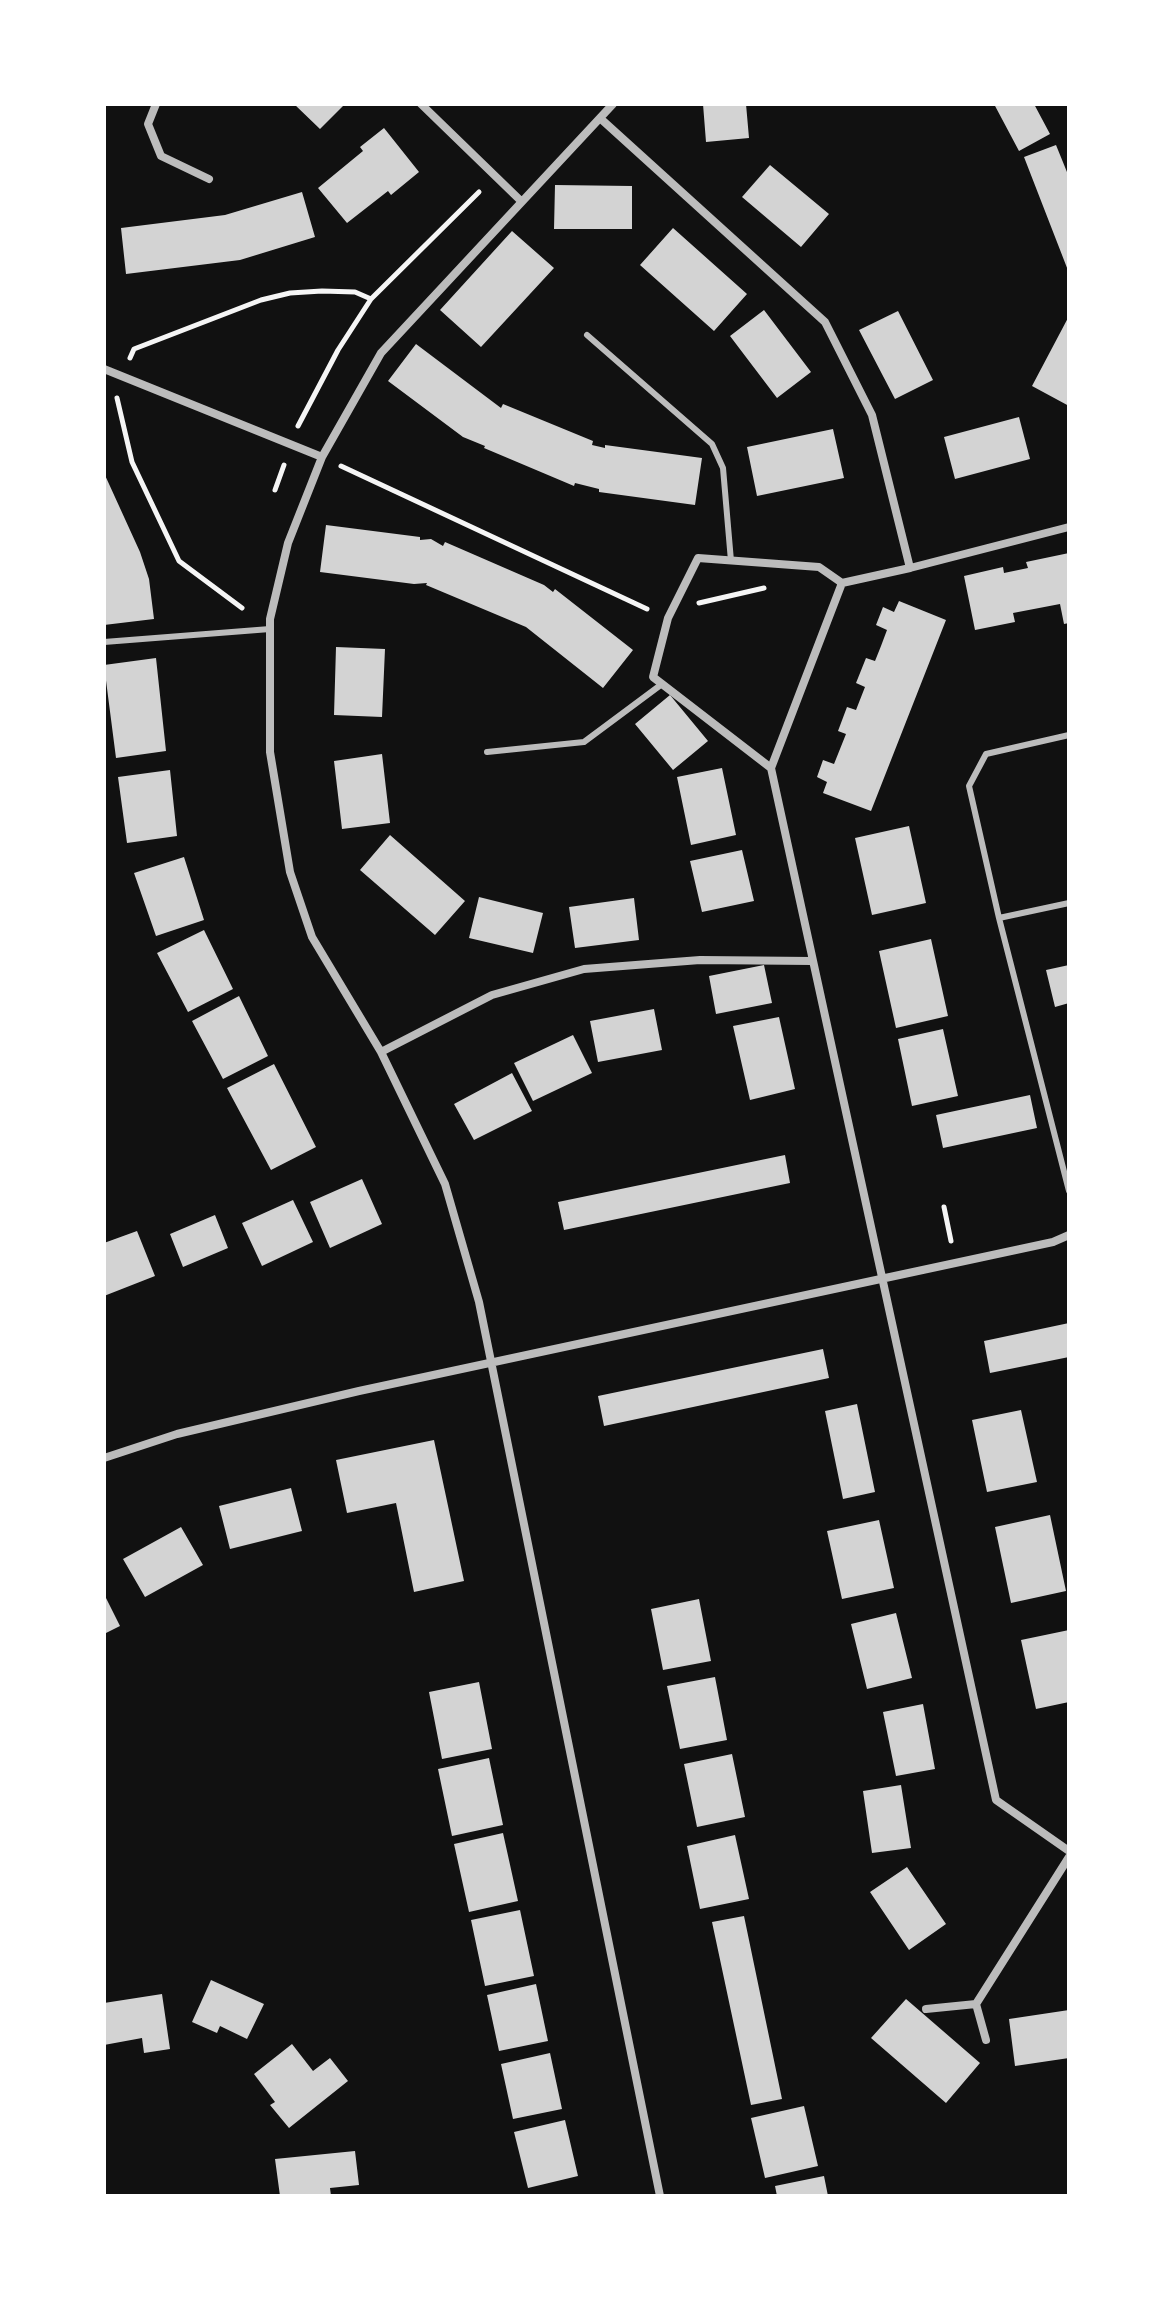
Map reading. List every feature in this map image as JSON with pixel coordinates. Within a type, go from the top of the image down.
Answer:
[{"type":"street","points":[[156,104],[148,124],[161,156],[209,179]]},
{"type":"street","points":[[421,104],[521,201]]},
{"type":"street","points":[[613,104],[381,353],[322,457],[288,543],[270,629],[270,752],[290,872],[312,937],[381,1052],[445,1184],[479,1302],[660,2196]]},
{"type":"street","points":[[601,119],[825,322],[872,415],[910,568]]},
{"type":"street","points":[[104,369],[322,457]]},
{"type":"street","points":[[771,768],[653,677],[668,618],[698,558],[819,567],[842,583],[1069,527]]},
{"type":"street","points":[[842,583],[771,768],[996,1800],[1069,1854],[976,2004],[986,2040]]},
{"type":"street","points":[[381,1052],[492,995],[584,969],[700,960],[812,961]]},
{"type":"street","points":[[104,1458],[177,1434],[490,1361],[1053,1242],[1069,1235]]},
{"type":"street","points":[[926,2009],[976,2004]]},
{"type":"lane","points":[[587,335],[712,444],[723,468],[731,561]]},
{"type":"lane","points":[[104,642],[270,629]]},
{"type":"lane","points":[[487,752],[584,742],[662,684]]},
{"type":"lane","points":[[1069,735],[986,754],[969,786],[999,918],[1069,1191]]},
{"type":"lane","points":[[999,918],[1069,903]]},
{"type":"path","points":[[275,490],[291,444],[338,350],[371,299],[495,173]]},
{"type":"path","points":[[322,457],[668,618],[694,604],[767,587]]},
{"type":"path","points":[[944,1207],[956,1263]]},
{"type":"building","points":[[294,104],[345,104],[320,129]]},
{"type":"building","points":[[703,104],[746,104],[749,138],[706,142]]},
{"type":"building","points":[[994,104],[1034,104],[1050,134],[1019,151]]},
{"type":"building","points":[[384,128],[419,172],[391,195],[388,191],[347,223],[318,188],[363,151],[360,147]]},
{"type":"building","points":[[1056,145],[1069,177],[1069,273],[1024,157]]},
{"type":"building","points":[[770,165],[829,214],[801,247],[742,197]]},
{"type":"building","points":[[555,185],[632,186],[632,229],[554,229]]},
{"type":"building","points":[[302,192],[315,237],[240,260],[126,274],[121,228],[225,215]]},
{"type":"building","points":[[673,228],[747,294],[714,331],[640,265]]},
{"type":"building","points":[[512,231],[554,268],[481,347],[440,310]]},
{"type":"building","points":[[764,310],[811,372],[777,398],[730,336]]},
{"type":"building","points":[[898,311],[933,380],[895,399],[859,330]]},
{"type":"building","points":[[1069,316],[1069,406],[1032,386]]},
{"type":"building","points":[[416,344],[501,408],[503,404],[593,441],[592,445],[702,458],[695,505],[599,492],[599,489],[575,483],[574,486],[463,437],[388,381]]},
{"type":"building","points":[[1019,417],[1030,459],[955,479],[944,437]]},
{"type":"building","points":[[833,429],[844,478],[757,496],[747,447]]},
{"type":"building","points":[[104,473],[140,552],[149,579],[154,619],[104,625]]},
{"type":"building","points":[[326,525],[420,537],[420,540],[431,539],[443,546],[445,542],[544,585],[553,592],[555,589],[633,650],[603,688],[526,627],[427,583],[320,572]]},
{"type":"building","points":[[1069,553],[1069,623],[1064,624],[1060,604],[1013,613],[1015,622],[975,630],[964,576],[1003,567],[1004,573],[1028,568],[1026,562]]},
{"type":"building","points":[[899,601],[946,620],[871,811],[823,793],[827,782],[817,777],[823,760],[834,764],[846,734],[838,731],[847,707],[856,710],[865,687],[856,683],[866,658],[875,661],[881,646],[887,630],[876,625],[883,607],[894,612]]},
{"type":"building","points":[[336,647],[385,649],[382,717],[334,715]]},
{"type":"building","points":[[156,658],[166,751],[116,758],[104,665]]},
{"type":"building","points":[[670,695],[708,741],[673,770],[635,724]]},
{"type":"building","points":[[382,754],[390,823],[342,829],[334,761]]},
{"type":"building","points":[[722,768],[736,835],[691,845],[677,777]]},
{"type":"building","points":[[170,770],[177,836],[127,843],[118,777]]},
{"type":"building","points":[[909,826],[926,903],[872,915],[855,838]]},
{"type":"building","points":[[390,835],[465,901],[435,935],[360,870]]},
{"type":"building","points":[[742,850],[754,901],[702,912],[690,861]]},
{"type":"building","points":[[184,857],[204,920],[156,936],[134,873]]},
{"type":"building","points":[[479,897],[543,913],[533,953],[469,938]]},
{"type":"building","points":[[634,898],[639,940],[575,948],[569,907]]},
{"type":"building","points":[[204,930],[233,989],[188,1012],[157,953]]},
{"type":"building","points":[[931,939],[948,1016],[896,1028],[879,951]]},
{"type":"building","points":[[764,965],[772,1003],[716,1014],[709,976]]},
{"type":"building","points":[[1069,965],[1069,1003],[1055,1007],[1046,970]]},
{"type":"building","points":[[239,996],[268,1056],[223,1079],[192,1021]]},
{"type":"building","points":[[654,1009],[662,1050],[598,1062],[590,1021]]},
{"type":"building","points":[[779,1017],[795,1089],[750,1100],[733,1026]]},
{"type":"building","points":[[943,1029],[958,1096],[912,1106],[898,1039]]},
{"type":"building","points":[[573,1035],[592,1073],[533,1101],[514,1063]]},
{"type":"building","points":[[274,1064],[316,1147],[271,1170],[227,1088]]},
{"type":"building","points":[[512,1073],[532,1111],[474,1140],[454,1104]]},
{"type":"building","points":[[1030,1095],[1037,1128],[943,1148],[936,1115]]},
{"type":"building","points":[[785,1155],[790,1183],[564,1230],[558,1202]]},
{"type":"building","points":[[362,1179],[382,1224],[330,1248],[310,1202]]},
{"type":"building","points":[[293,1200],[313,1242],[262,1266],[242,1223]]},
{"type":"building","points":[[215,1215],[228,1248],[183,1267],[170,1234]]},
{"type":"building","points":[[137,1231],[155,1276],[104,1296],[104,1243]]},
{"type":"building","points":[[1069,1323],[1069,1357],[990,1373],[984,1341]]},
{"type":"building","points":[[823,1349],[829,1378],[604,1426],[598,1396]]},
{"type":"building","points":[[857,1404],[875,1492],[843,1499],[825,1411]]},
{"type":"building","points":[[1021,1410],[1037,1482],[987,1492],[972,1420]]},
{"type":"building","points":[[434,1440],[464,1581],[414,1592],[396,1503],[347,1513],[336,1460]]},
{"type":"building","points":[[291,1488],[302,1531],[230,1549],[219,1506]]},
{"type":"building","points":[[1050,1515],[1066,1591],[1011,1603],[995,1527]]},
{"type":"building","points":[[879,1520],[894,1588],[842,1599],[827,1531]]},
{"type":"building","points":[[181,1527],[203,1565],[145,1597],[123,1559]]},
{"type":"building","points":[[104,1594],[120,1626],[104,1634]]},
{"type":"building","points":[[699,1599],[711,1661],[663,1670],[651,1609]]},
{"type":"building","points":[[896,1613],[912,1678],[867,1689],[851,1624]]},
{"type":"building","points":[[1069,1630],[1069,1702],[1036,1709],[1021,1640]]},
{"type":"building","points":[[715,1677],[727,1740],[680,1749],[667,1686]]},
{"type":"building","points":[[479,1682],[492,1749],[442,1759],[429,1692]]},
{"type":"building","points":[[923,1704],[935,1769],[896,1776],[883,1712]]},
{"type":"building","points":[[732,1754],[745,1817],[697,1827],[684,1764]]},
{"type":"building","points":[[489,1758],[503,1825],[452,1836],[438,1769]]},
{"type":"building","points":[[901,1785],[911,1848],[872,1853],[863,1791]]},
{"type":"building","points":[[503,1833],[518,1901],[469,1912],[454,1844]]},
{"type":"building","points":[[735,1835],[749,1899],[700,1909],[687,1846]]},
{"type":"building","points":[[907,1867],[946,1924],[909,1950],[870,1892]]},
{"type":"building","points":[[520,1910],[534,1976],[485,1986],[471,1920]]},
{"type":"building","points":[[744,1916],[782,2099],[751,2105],[712,1922]]},
{"type":"building","points":[[211,1980],[264,2004],[247,2039],[220,2026],[217,2033],[192,2022]]},
{"type":"building","points":[[536,1984],[548,2041],[499,2051],[487,1995]]},
{"type":"building","points":[[162,1994],[170,2049],[144,2053],[142,2038],[104,2045],[104,2003]]},
{"type":"building","points":[[906,1999],[980,2063],[946,2103],[871,2038]]},
{"type":"building","points":[[1069,2010],[1069,2058],[1015,2066],[1009,2019]]},
{"type":"building","points":[[292,2044],[313,2071],[330,2058],[348,2081],[289,2128],[270,2105],[275,2102],[254,2074]]},
{"type":"building","points":[[550,2053],[562,2109],[513,2119],[501,2064]]},
{"type":"building","points":[[804,2106],[818,2166],[765,2178],[751,2118]]},
{"type":"building","points":[[565,2120],[578,2176],[528,2188],[514,2132]]},
{"type":"building","points":[[355,2151],[359,2185],[330,2188],[331,2196],[280,2196],[275,2159]]},
{"type":"building","points":[[824,2176],[828,2196],[777,2196],[775,2186]]}]
